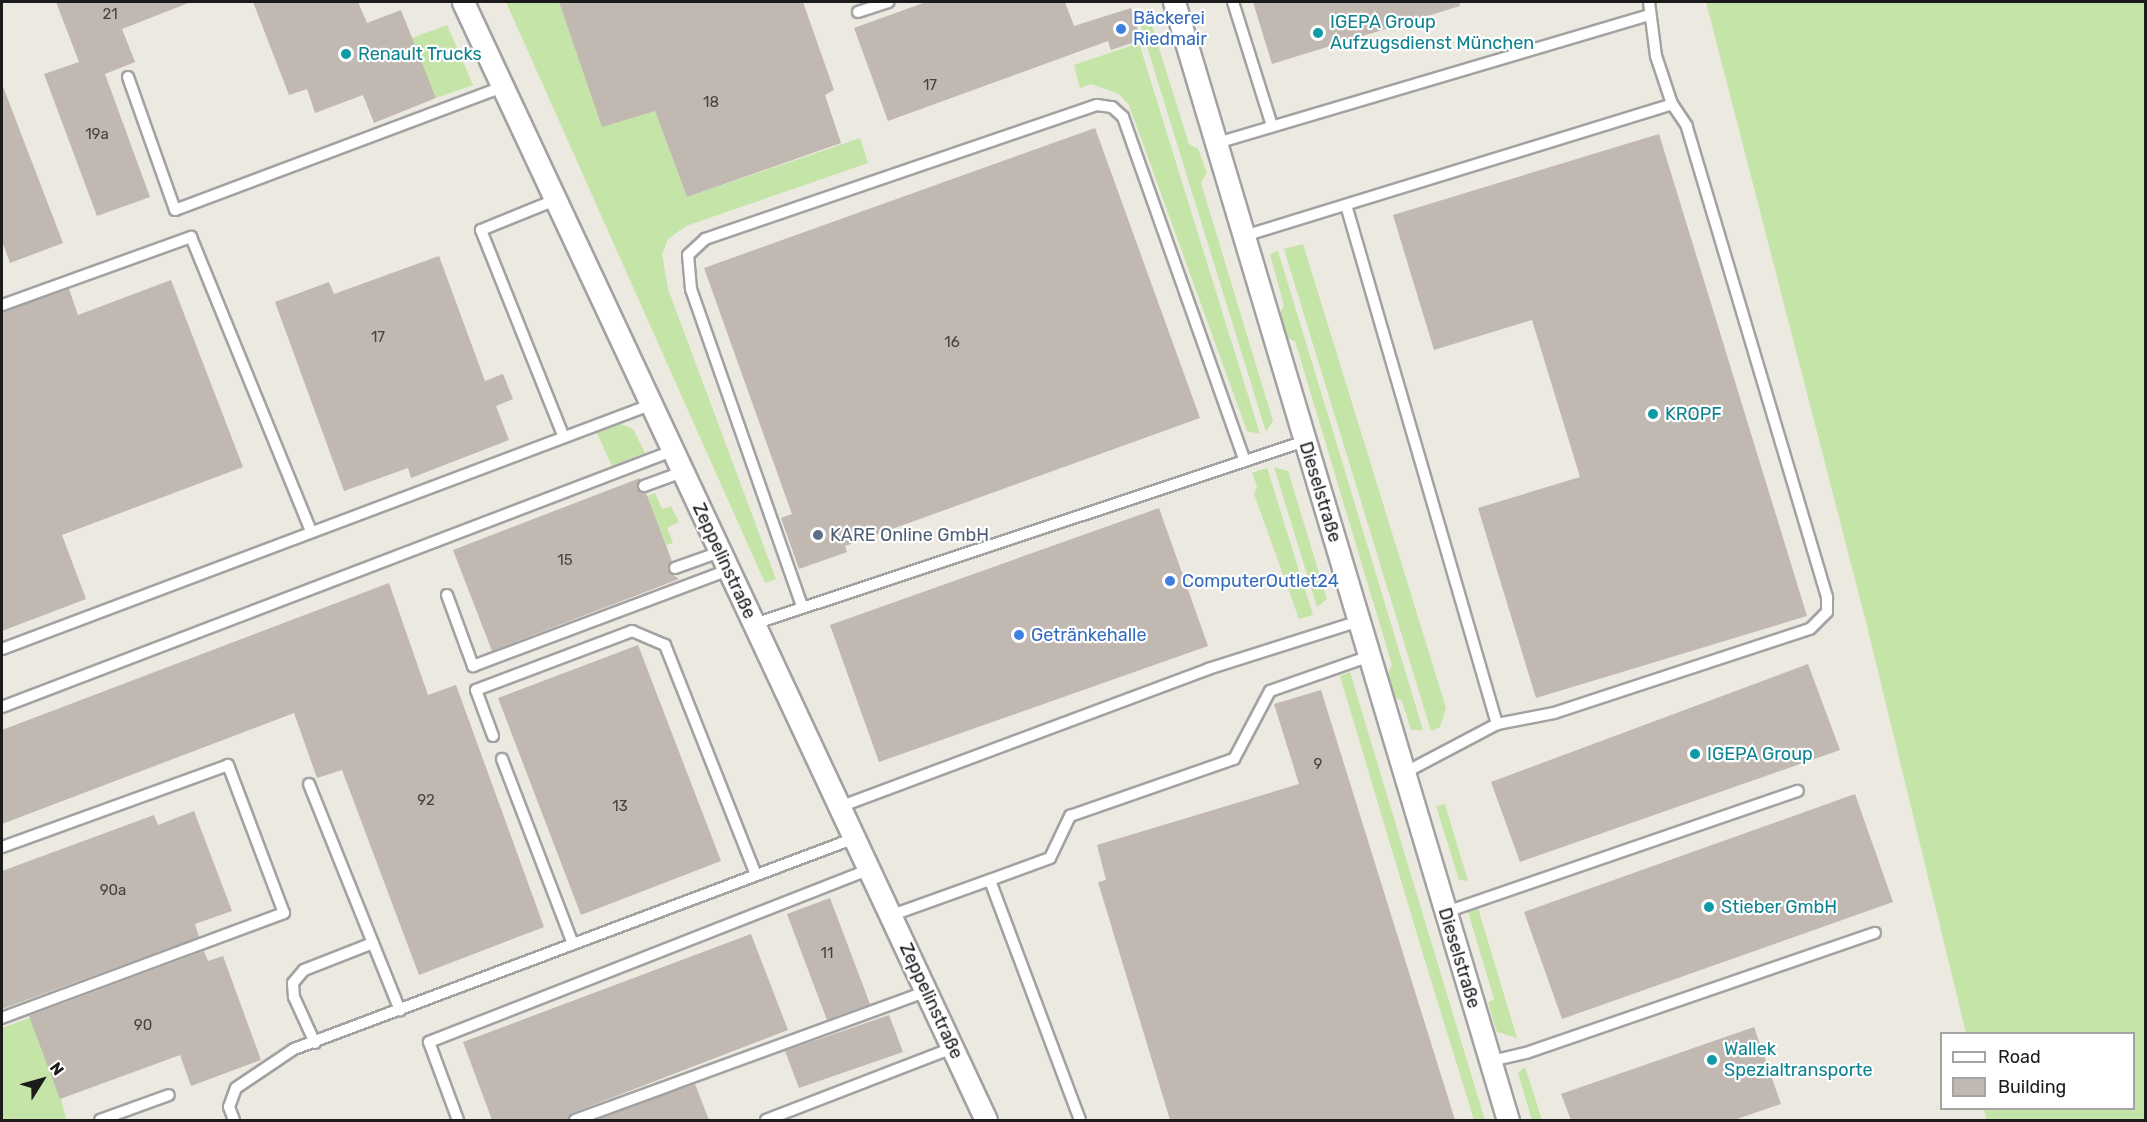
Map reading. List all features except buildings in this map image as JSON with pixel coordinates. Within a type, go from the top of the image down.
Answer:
[{"type":"street","name":"Zeppelinstraße","points":[[463,2],[650,405],[842,806],[986,1120]]},
{"type":"street","name":"Dieselstraße","points":[[1173,2],[1508,1120]]},
{"type":"lane","points":[[858,12],[888,2]]},
{"type":"lane","points":[[1233,2],[1272,126]]},
{"type":"lane","points":[[1404,773],[1497,724],[1554,713],[1810,629],[1823,620],[1827,612],[1827,597],[1687,126],[1672,104],[1648,15],[1649,2]]},
{"type":"lane","points":[[1216,143],[1648,15]]},
{"type":"lane","points":[[128,77],[175,210],[502,87]]},
{"type":"lane","points":[[1244,236],[1672,104]]},
{"type":"lane","points":[[802,606],[692,289],[688,255],[705,239],[1097,105],[1112,107],[1123,117],[1245,461]]},
{"type":"lane","points":[[555,200],[481,230],[564,437]]},
{"type":"lane","points":[[1346,205],[1497,724]]},
{"type":"lane","points":[[2,305],[191,237],[311,531]]},
{"type":"lane","points":[[2,649],[650,405]]},
{"type":"lane","points":[[754,624],[802,606],[1305,441]]},
{"type":"lane","points":[[2,707],[672,451]]},
{"type":"lane","points":[[644,486],[682,472]]},
{"type":"lane","points":[[675,568],[724,561]]},
{"type":"lane","points":[[447,595],[473,666],[724,561]]},
{"type":"lane","points":[[842,806],[1208,669],[1359,621]]},
{"type":"lane","points":[[493,736],[476,690],[632,631],[665,645],[756,875]]},
{"type":"lane","points":[[892,915],[1050,858],[1070,816],[1234,759],[1270,691],[1370,656]]},
{"type":"lane","points":[[502,759],[573,944]]},
{"type":"lane","points":[[2,847],[228,765],[284,913],[2,1018]]},
{"type":"lane","points":[[309,784],[400,1010]]},
{"type":"lane","points":[[1446,912],[1798,791]]},
{"type":"lane","points":[[234,1120],[229,1107],[236,1088],[294,1049],[856,837]]},
{"type":"lane","points":[[458,1120],[429,1042],[871,869]]},
{"type":"lane","points":[[990,880],[1080,1120]]},
{"type":"lane","points":[[1491,1061],[1526,1053],[1875,933]]},
{"type":"lane","points":[[315,1043],[294,997],[293,983],[304,970],[373,942]]},
{"type":"lane","points":[[575,1120],[927,991]]},
{"type":"lane","points":[[766,1120],[953,1048]]},
{"type":"lane","points":[[100,1120],[169,1095]]},
{"type":"green space","points":[[506,2],[559,2],[602,126],[655,111],[687,197],[860,138],[868,163],[686,226],[668,239],[662,254],[668,289],[776,579],[765,583]]},
{"type":"green space","points":[[1706,2],[2145,2],[2145,1120],[1981,1120],[1986,1119],[1984,1110],[2135,1110],[2135,1032],[1966,1032],[1866,622]]},
{"type":"green space","points":[[1136,11],[1148,13],[1189,144],[1198,149],[1207,173],[1201,183],[1273,421],[1266,432]]},
{"type":"green space","points":[[447,25],[473,85],[436,98],[412,38]]},
{"type":"green space","points":[[1139,43],[1260,434],[1247,431],[1129,105],[1119,94],[1091,84],[1080,88],[1074,65]]},
{"type":"green space","points":[[1303,244],[1446,708],[1440,727],[1431,731],[1284,249]]},
{"type":"green space","points":[[1278,251],[1423,730],[1411,730],[1402,701],[1393,696],[1387,675],[1392,665],[1295,341],[1285,337],[1279,314],[1284,306],[1270,254]]},
{"type":"green space","points":[[621,424],[633,429],[645,453],[612,466],[597,433]]},
{"type":"green space","points":[[1274,467],[1288,471],[1327,599],[1317,607]]},
{"type":"green space","points":[[1267,468],[1313,615],[1299,619],[1254,494],[1257,486],[1252,473]]},
{"type":"green space","points":[[655,493],[662,509],[671,506],[679,522],[667,528],[673,543],[666,545],[647,496]]},
{"type":"green space","points":[[1350,672],[1485,1120],[1474,1120],[1425,961],[1340,676]]},
{"type":"green space","points":[[1445,804],[1468,881],[1459,880],[1436,806]]},
{"type":"green space","points":[[1478,908],[1517,1038],[1497,1032],[1488,1003],[1494,999],[1468,912]]},
{"type":"green space","points":[[40,1014],[66,1119],[2,1120],[2,1028]]},
{"type":"green space","points":[[1525,1067],[1542,1120],[1532,1120],[1518,1073]]},
{"type":"place","name":"Bäckerei Riedmair","points":[[1121,29]]},
{"type":"place","name":"IGEPA Group Aufzugsdienst München","points":[[1318,33]]},
{"type":"place","name":"Renault Trucks","points":[[346,54]]},
{"type":"place","name":"KROPF","points":[[1653,414]]},
{"type":"place","name":"KARE Online GmbH","points":[[818,535]]},
{"type":"place","name":"ComputerOutlet24","points":[[1170,581]]},
{"type":"place","name":"Getränkehalle","points":[[1019,635]]},
{"type":"place","name":"IGEPA Group","points":[[1695,754]]},
{"type":"place","name":"Stieber GmbH","points":[[1709,907]]},
{"type":"place","name":"Wallek Spezialtransporte","points":[[1712,1060]]}]
